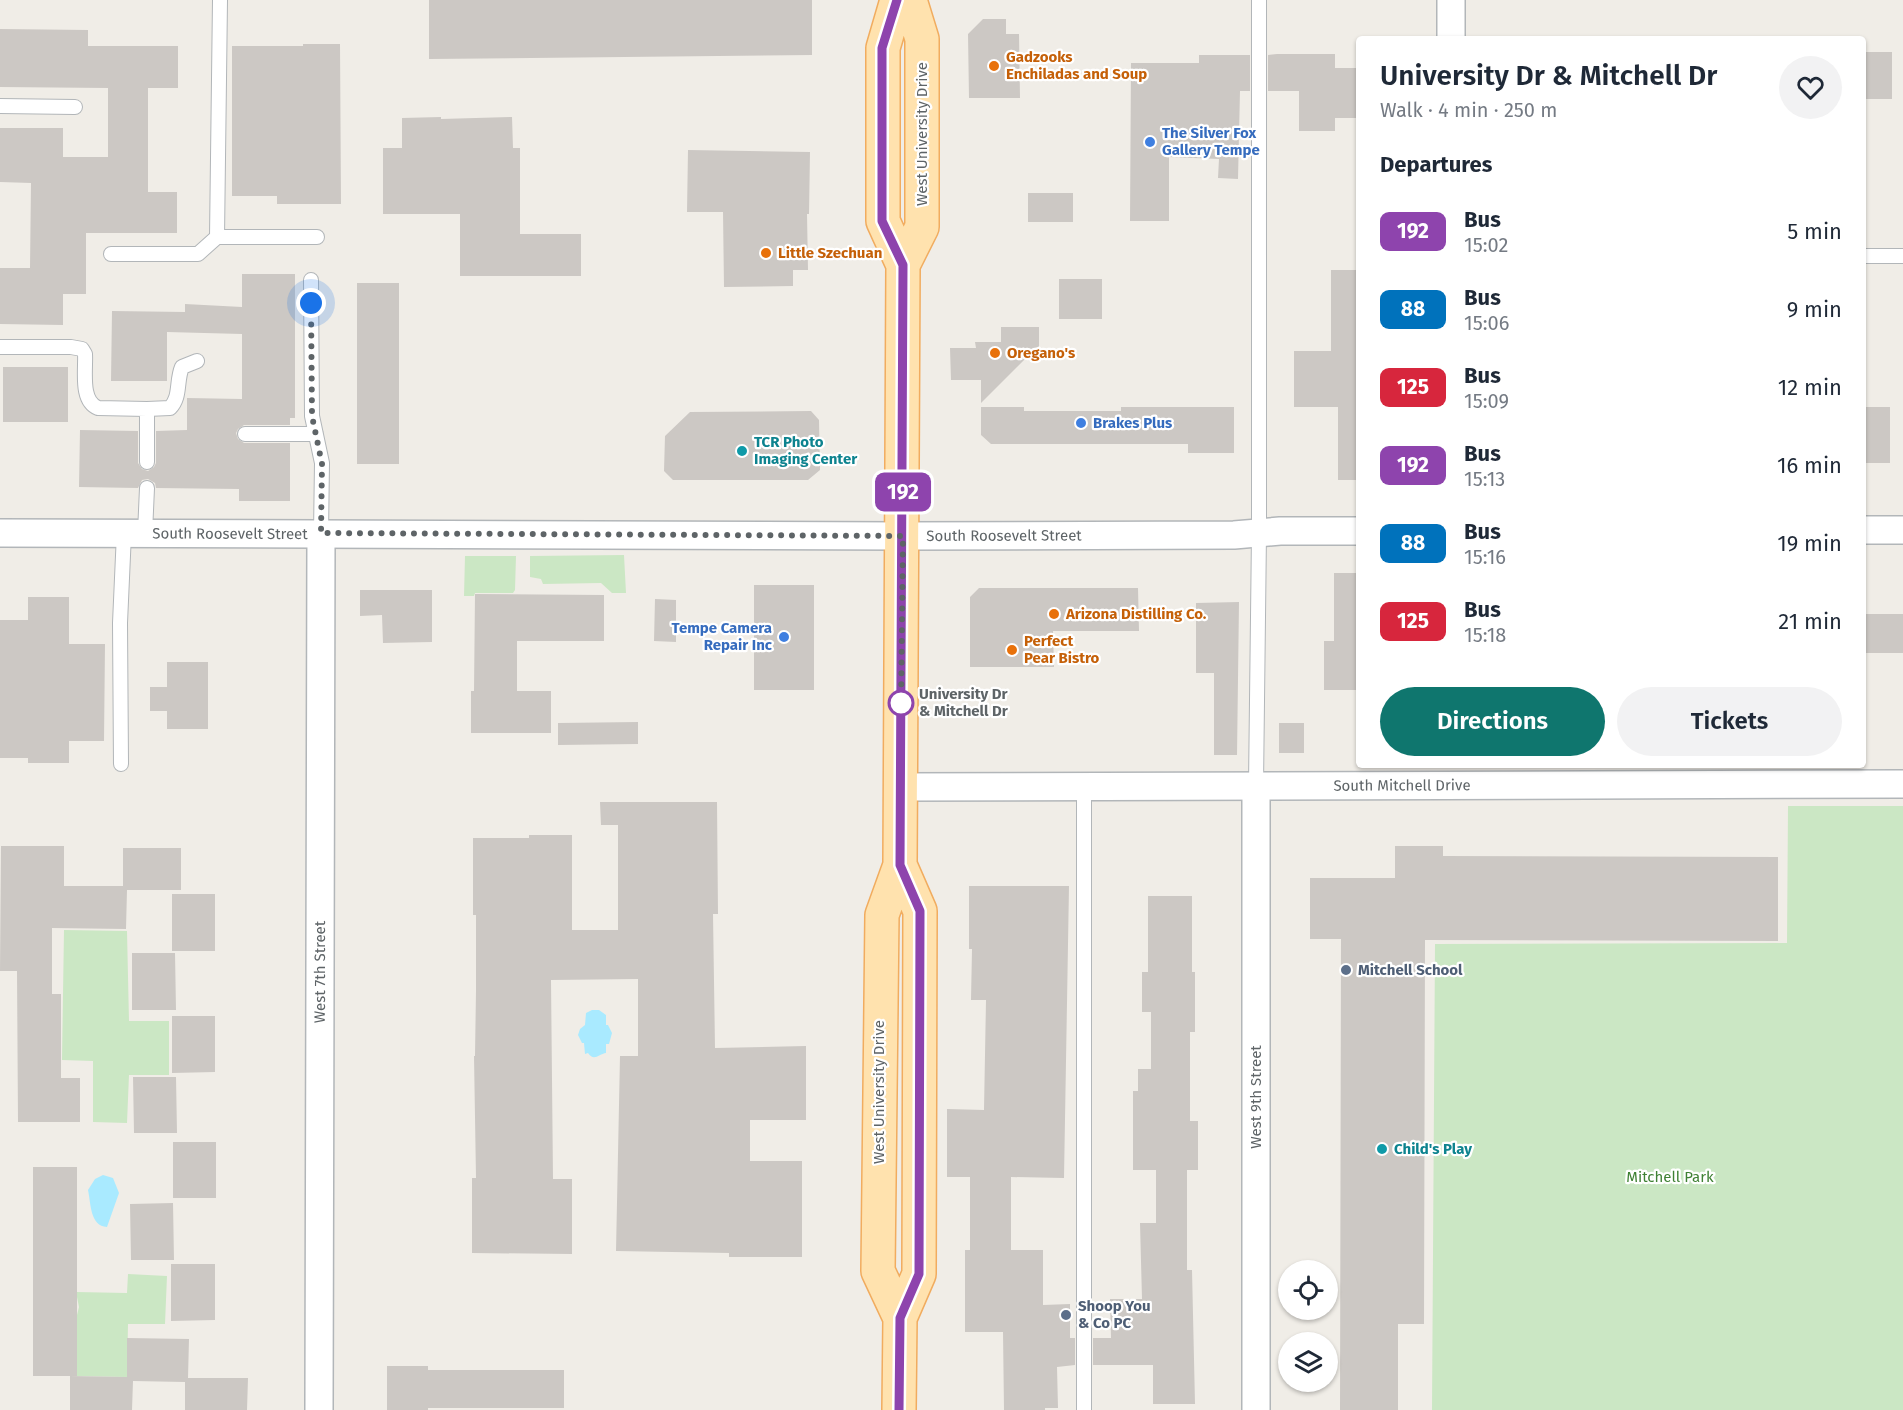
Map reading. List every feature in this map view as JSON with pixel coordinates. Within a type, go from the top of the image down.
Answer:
[{"type":"main road","name":"West University Drive","points":[[897,0],[882,48],[882,221],[903,265],[900,865],[920,911],[919,1274],[900,1318],[899,1410]]},
{"type":"main road","name":"West University Drive","points":[[903,265],[922,226],[922,39],[910,0]]},
{"type":"street","points":[[1451,0],[1451,36]]},
{"type":"street","points":[[1866,530],[1903,530]]},
{"type":"street","name":"South Roosevelt Street","points":[[0,533],[903,536],[1234,535],[1280,531],[1356,531]]},
{"type":"street","name":"West 7th Street","points":[[319,1410],[321,533]]},
{"type":"street","name":"South Mitchell Drive","points":[[901,787],[1256,785],[1449,775],[1903,783]]},
{"type":"street","name":"West 9th Street","points":[[1256,785],[1256,1410]]},
{"type":"lane","points":[[217,237],[220,0]]},
{"type":"lane","points":[[1256,785],[1259,533],[1259,0]]},
{"type":"lane","points":[[0,106],[75,108]]},
{"type":"lane","points":[[111,254],[198,254],[217,237],[317,237]]},
{"type":"lane","points":[[1866,256],[1903,256]]},
{"type":"lane","points":[[311,280],[312,416],[322,464],[321,533]]},
{"type":"lane","points":[[0,347],[82,349],[85,354],[88,401],[98,408],[147,410],[170,408],[175,404],[178,396],[178,376],[182,367],[197,360]]},
{"type":"lane","points":[[147,410],[147,462]]},
{"type":"lane","points":[[246,434],[316,434]]},
{"type":"lane","points":[[120,764],[120,623],[135,533],[147,488]]},
{"type":"lane","points":[[1084,786],[1084,1410]]},
{"type":"green space","points":[[624,555],[626,593],[612,593],[601,583],[543,584],[541,579],[530,577],[530,556]]},
{"type":"green space","points":[[465,556],[516,556],[513,593],[475,593],[474,596],[464,596]]},
{"type":"green space","name":"Mitchell Park","points":[[1788,806],[1903,806],[1903,1410],[1432,1410],[1435,944],[1787,943]]},
{"type":"green space","points":[[64,930],[127,931],[129,1021],[169,1021],[169,1075],[129,1075],[127,1123],[93,1122],[93,1061],[62,1060]]},
{"type":"green space","points":[[128,1274],[167,1276],[165,1324],[128,1324],[127,1377],[77,1376],[79,1307],[76,1292],[127,1293]]},
{"type":"water","points":[[599,1010],[606,1015],[606,1025],[612,1033],[609,1044],[606,1044],[606,1053],[594,1057],[588,1053],[585,1054],[584,1043],[578,1035],[580,1029],[585,1025],[586,1013]]},
{"type":"water","points":[[103,1175],[113,1178],[119,1193],[107,1227],[101,1226],[94,1219],[88,1190],[95,1179]]},
{"type":"building","points":[[429,0],[812,0],[812,55],[429,59]]},
{"type":"building","name":"Gadzooks Enchiladas and Soup","points":[[983,19],[1006,19],[1006,34],[1019,34],[1020,98],[969,98],[968,34]]},
{"type":"building","points":[[0,29],[88,30],[88,46],[178,46],[178,88],[148,88],[148,192],[177,192],[177,233],[86,233],[86,294],[63,294],[63,325],[0,324],[0,268],[30,268],[31,183],[0,182],[0,128],[63,128],[63,157],[108,157],[108,88],[0,87]]},
{"type":"building","points":[[303,44],[340,44],[341,204],[277,204],[277,196],[232,196],[232,46],[303,46]]},
{"type":"building","points":[[1866,52],[1892,52],[1892,99],[1866,99]]},
{"type":"building","points":[[1335,54],[1335,68],[1356,68],[1356,118],[1335,118],[1335,131],[1299,131],[1299,91],[1268,91],[1268,55]]},
{"type":"building","points":[[1199,55],[1250,55],[1250,91],[1240,91],[1238,179],[1218,178],[1219,159],[1169,157],[1169,221],[1130,221],[1131,63],[1199,63]]},
{"type":"building","points":[[441,117],[441,119],[512,117],[513,148],[520,148],[520,234],[581,234],[581,276],[460,276],[460,214],[383,214],[383,148],[402,148],[402,118]]},
{"type":"building","points":[[688,150],[810,152],[809,214],[807,214],[808,270],[793,270],[793,286],[724,287],[723,212],[687,212]]},
{"type":"building","points":[[1028,193],[1073,193],[1073,222],[1028,222]]},
{"type":"building","points":[[1331,270],[1356,270],[1356,480],[1338,480],[1338,407],[1294,407],[1294,351],[1331,351]]},
{"type":"building","points":[[242,274],[295,274],[295,418],[290,418],[290,425],[244,425],[236,433],[238,439],[244,443],[290,443],[290,501],[239,501],[239,489],[156,488],[155,483],[148,479],[142,480],[138,488],[79,487],[80,430],[138,431],[138,463],[142,469],[148,471],[156,463],[156,431],[187,430],[187,398],[242,399],[242,334],[167,332],[167,381],[111,381],[112,311],[185,312],[185,304],[242,307]]},
{"type":"building","points":[[1059,279],[1102,279],[1102,319],[1059,319]]},
{"type":"building","points":[[357,283],[399,283],[399,464],[357,464]]},
{"type":"building","name":"Oregano's","points":[[1001,327],[1039,327],[1039,357],[1027,357],[981,403],[981,380],[951,380],[950,348],[976,348],[975,342],[1001,342]]},
{"type":"building","points":[[3,367],[68,367],[68,422],[3,422]]},
{"type":"building","name":"Brakes Plus","points":[[981,407],[1024,407],[1024,411],[1121,411],[1121,407],[1234,407],[1234,453],[1188,453],[1188,444],[991,444],[981,435]]},
{"type":"building","points":[[1866,407],[1890,407],[1890,463],[1866,463]]},
{"type":"building","name":"TCR Photo Imaging Center","points":[[811,411],[819,420],[820,470],[808,480],[673,480],[664,471],[665,436],[690,412]]},
{"type":"building","points":[[1334,573],[1356,573],[1356,690],[1324,690],[1324,641],[1334,641]]},
{"type":"building","name":"Tempe Camera Repair Inc","points":[[754,585],[814,585],[814,690],[754,690]]},
{"type":"building","name":"Arizona Distilling Co.","points":[[979,588],[1138,588],[1139,631],[1053,631],[1054,667],[970,667],[970,597]]},
{"type":"building","points":[[360,590],[432,590],[432,642],[383,643],[382,615],[360,616]]},
{"type":"building","points":[[475,594],[604,595],[604,641],[517,641],[517,691],[551,691],[551,733],[471,733]]},
{"type":"building","points":[[28,597],[69,597],[69,644],[105,644],[104,741],[69,741],[69,763],[28,763],[28,758],[0,758],[0,620],[28,620]]},
{"type":"building","points":[[655,599],[676,600],[676,642],[654,641]]},
{"type":"building","points":[[1239,602],[1237,755],[1214,755],[1214,673],[1196,673],[1196,603]]},
{"type":"building","points":[[1866,614],[1903,614],[1903,653],[1866,653]]},
{"type":"building","points":[[167,662],[208,662],[208,729],[167,729],[167,711],[150,711],[150,687],[167,687]]},
{"type":"building","points":[[638,722],[638,744],[558,745],[558,723]]},
{"type":"building","points":[[1279,723],[1304,723],[1304,753],[1279,753]]},
{"type":"building","points":[[600,802],[717,802],[718,914],[713,914],[715,1048],[806,1046],[806,1120],[750,1120],[750,1161],[802,1161],[802,1257],[729,1257],[729,1253],[616,1251],[620,1056],[638,1056],[638,979],[551,980],[553,1179],[572,1179],[572,1254],[472,1253],[472,1178],[476,1178],[474,1056],[476,915],[473,915],[473,838],[572,835],[572,930],[618,930],[618,825],[601,825]]},
{"type":"building","points":[[1,846],[64,846],[64,886],[123,886],[123,848],[181,848],[181,890],[127,890],[126,929],[52,928],[52,994],[61,994],[61,1078],[80,1078],[80,1122],[18,1122],[17,971],[0,971]]},
{"type":"building","name":"Child's Play","points":[[1395,846],[1443,846],[1443,856],[1778,857],[1778,941],[1425,940],[1424,1324],[1398,1324],[1398,1410],[1340,1410],[1341,939],[1310,939],[1310,878],[1395,878]]},
{"type":"building","points":[[969,886],[1069,886],[1064,1178],[1011,1177],[1011,1250],[1043,1250],[1043,1305],[1070,1304],[1070,1338],[1075,1338],[1075,1365],[1057,1367],[1058,1408],[1004,1410],[1003,1332],[965,1332],[965,1250],[970,1250],[970,1177],[947,1177],[947,1109],[984,1110],[986,1000],[971,1000],[972,949],[969,949]]},
{"type":"building","points":[[172,894],[215,894],[215,951],[172,951]]},
{"type":"building","points":[[1148,896],[1192,896],[1195,1032],[1190,1032],[1190,1121],[1198,1121],[1198,1170],[1187,1170],[1187,1270],[1192,1270],[1195,1404],[1153,1404],[1153,1365],[1093,1365],[1093,1338],[1111,1338],[1110,1299],[1142,1299],[1140,1223],[1156,1223],[1156,1170],[1133,1170],[1133,1091],[1138,1091],[1138,1069],[1151,1069],[1151,1012],[1142,1012],[1142,972],[1148,972]]},
{"type":"building","points":[[132,953],[175,953],[176,1010],[132,1010]]},
{"type":"building","points":[[172,1016],[215,1016],[215,1072],[172,1073]]},
{"type":"building","points":[[133,1077],[176,1077],[177,1133],[134,1133]]},
{"type":"building","points":[[173,1142],[216,1142],[216,1198],[173,1198]]},
{"type":"building","points":[[33,1167],[77,1167],[77,1376],[33,1376]]},
{"type":"building","points":[[173,1203],[174,1260],[131,1260],[130,1204]]},
{"type":"building","points":[[171,1264],[215,1264],[215,1320],[171,1321]]},
{"type":"building","points":[[127,1338],[189,1339],[188,1378],[248,1378],[247,1410],[185,1410],[185,1382],[133,1381],[132,1410],[70,1410],[70,1376],[127,1377]]},
{"type":"building","points":[[387,1366],[428,1366],[428,1370],[564,1370],[564,1408],[387,1410]]},
{"type":"bus line","name":"192","points":[[897,0],[882,48],[882,221],[903,265],[900,865],[920,911],[919,1274],[900,1318],[899,1410]]},
{"type":"place","name":"Gadzooks Enchiladas and Soup","points":[[994,66]]},
{"type":"place","name":"The Silver Fox Gallery Tempe","points":[[1150,142]]},
{"type":"place","name":"Little Szechuan","points":[[766,253]]},
{"type":"place","name":"Oregano's","points":[[995,353]]},
{"type":"place","name":"Brakes Plus","points":[[1081,423]]},
{"type":"place","name":"TCR Photo Imaging Center","points":[[742,451]]},
{"type":"place","name":"Arizona Distilling Co.","points":[[1054,614]]},
{"type":"place","name":"Tempe Camera Repair Inc","points":[[784,637]]},
{"type":"place","name":"Perfect Pear Bistro","points":[[1012,650]]},
{"type":"place","name":"University Dr & Mitchell Dr","points":[[901,703]]},
{"type":"place","name":"Mitchell School","points":[[1346,970]]},
{"type":"place","name":"Child's Play","points":[[1382,1149]]},
{"type":"place","name":"Shoop You & Co PC","points":[[1066,1315]]},
{"type":"route","points":[[311,303],[312,416],[322,464],[321,533],[903,536],[901,708],[901,703]]}]
